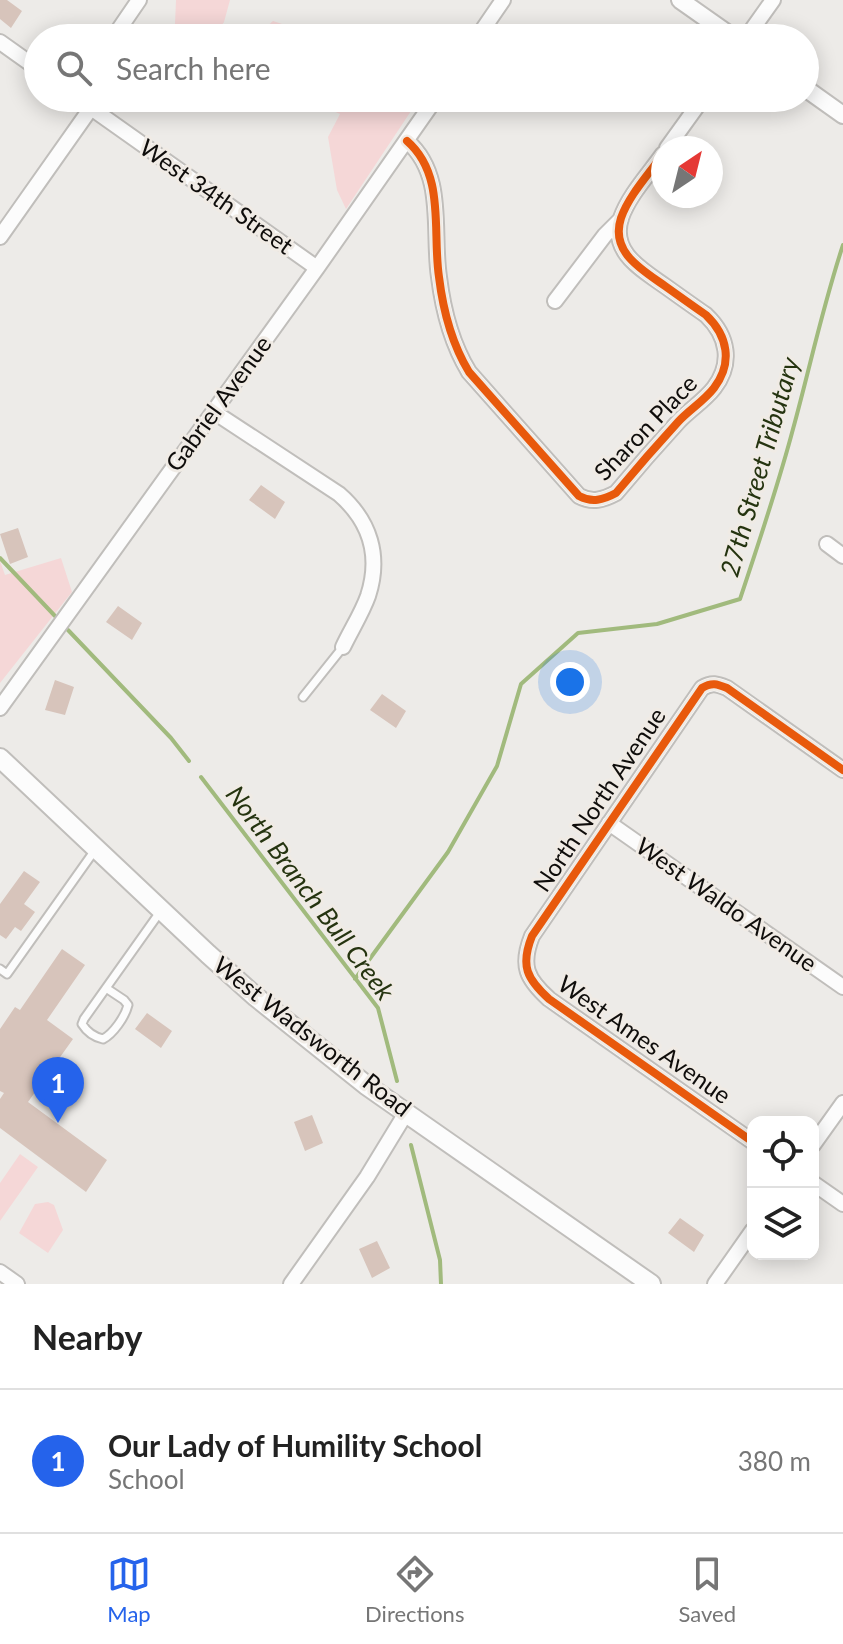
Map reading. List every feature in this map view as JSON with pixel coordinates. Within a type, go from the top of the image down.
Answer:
[{"type":"main road","name":"West Wadsworth Road","points":[[0,758],[256,997],[366,1085],[651,1284]]},
{"type":"street","points":[[123,24],[139,0]]},
{"type":"street","points":[[487,24],[503,0]]},
{"type":"street","points":[[680,0],[714,24]]},
{"type":"street","points":[[756,24],[773,0]]},
{"type":"street","points":[[0,42],[24,59]]},
{"type":"street","points":[[819,97],[841,110]]},
{"type":"street","points":[[0,237],[88,112]]},
{"type":"street","name":"West 34th Street","points":[[97,112],[317,268]]},
{"type":"street","name":"Gabriel Avenue","points":[[0,708],[427,112]]},
{"type":"street","points":[[676,136],[693,112]]},
{"type":"street","name":"Sharon Place","points":[[407,141],[423,159],[432,182],[439,277],[458,354],[469,372],[579,496],[586,500],[606,499],[616,493],[683,416],[713,389],[726,363],[727,351],[716,325],[633,263],[620,243],[621,219]]},
{"type":"street","points":[[555,301],[605,235],[621,219],[651,171]]},
{"type":"street","points":[[214,412],[339,494],[355,508],[364,524],[373,557],[372,580],[367,598],[343,647]]},
{"type":"street","points":[[827,544],[843,556]]},
{"type":"street","name":"North North Avenue","points":[[545,918],[689,706],[708,684],[727,688],[843,770]]},
{"type":"street","name":"West Waldo Avenue","points":[[609,823],[843,987]]},
{"type":"street","name":"West Ames Avenue","points":[[545,918],[527,949],[526,961],[533,985],[747,1138]]},
{"type":"street","points":[[819,1137],[843,1103]]},
{"type":"street","points":[[291,1284],[367,1177],[406,1113]]},
{"type":"street","points":[[819,1187],[843,1204]]},
{"type":"street","points":[[715,1284],[747,1239]]},
{"type":"street","points":[[0,1272],[17,1284]]},
{"type":"lane","points":[[303,697],[343,647]]},
{"type":"lane","points":[[0,984],[4,971],[96,849]]},
{"type":"lane","points":[[106,988],[128,1005],[109,1036],[103,1039],[97,1038],[82,1024],[106,988],[161,910]]},
{"type":"shaded area","points":[[176,0],[230,0],[223,24],[175,24]]},
{"type":"shaded area","points":[[336,112],[410,112],[346,209],[337,190],[328,137],[340,114]]},
{"type":"shaded area","points":[[61,558],[72,592],[0,683],[0,561],[5,575]]},
{"type":"shaded area","points":[[20,1154],[38,1167],[0,1221],[0,1183]]},
{"type":"shaded area","points":[[48,1202],[54,1205],[63,1230],[48,1253],[19,1233],[35,1204]]},
{"type":"building","points":[[0,0],[7,0],[22,11],[11,28],[0,19]]},
{"type":"building","points":[[261,485],[285,502],[275,519],[249,500]]},
{"type":"building","points":[[18,528],[28,557],[10,564],[0,534]]},
{"type":"building","points":[[118,606],[142,623],[132,640],[106,622]]},
{"type":"building","points":[[55,680],[74,687],[65,715],[45,710]]},
{"type":"building","points":[[382,694],[406,711],[396,728],[370,710]]},
{"type":"building","points":[[24,871],[40,882],[24,904],[35,912],[21,931],[15,927],[6,939],[0,935],[0,904]]},
{"type":"building","points":[[62,949],[85,965],[47,1020],[73,1039],[28,1102],[107,1160],[86,1192],[0,1128],[0,1099],[4,1093],[0,1091],[0,1029],[15,1007],[20,1010]]},
{"type":"building","points":[[147,1013],[172,1031],[161,1048],[135,1029]]},
{"type":"building","points":[[312,1115],[323,1143],[305,1151],[294,1122]]},
{"type":"building","points":[[680,1218],[704,1235],[694,1252],[668,1233]]},
{"type":"building","points":[[377,1241],[390,1268],[372,1278],[359,1249]]},
{"type":"waterway","name":"27th Street Tributary","points":[[355,979],[448,852],[497,766],[521,684],[578,633],[657,624],[740,599],[781,472],[843,245]]},
{"type":"waterway","name":"North Branch Bull Creek","points":[[0,558],[55,616]]},
{"type":"waterway","name":"North Branch Bull Creek","points":[[68,630],[189,761]]},
{"type":"waterway","name":"North Branch Bull Creek","points":[[201,777],[378,1008],[397,1081]]},
{"type":"waterway","name":"North Branch Bull Creek","points":[[411,1145],[440,1260],[441,1284]]},
{"type":"cycle path","points":[[407,141],[419,155],[432,187],[441,289],[449,326],[463,361],[469,372],[579,496],[593,500],[616,493],[678,422],[710,393],[720,379],[726,359],[719,332],[706,315],[638,266],[620,241],[621,218],[651,170]]},
{"type":"cycle path","points":[[747,1138],[549,999],[535,985],[528,971],[528,946],[702,688],[714,684],[727,688],[843,770]]},
{"type":"place","name":"Our Lady of Humility School","points":[[58,1123]]}]
